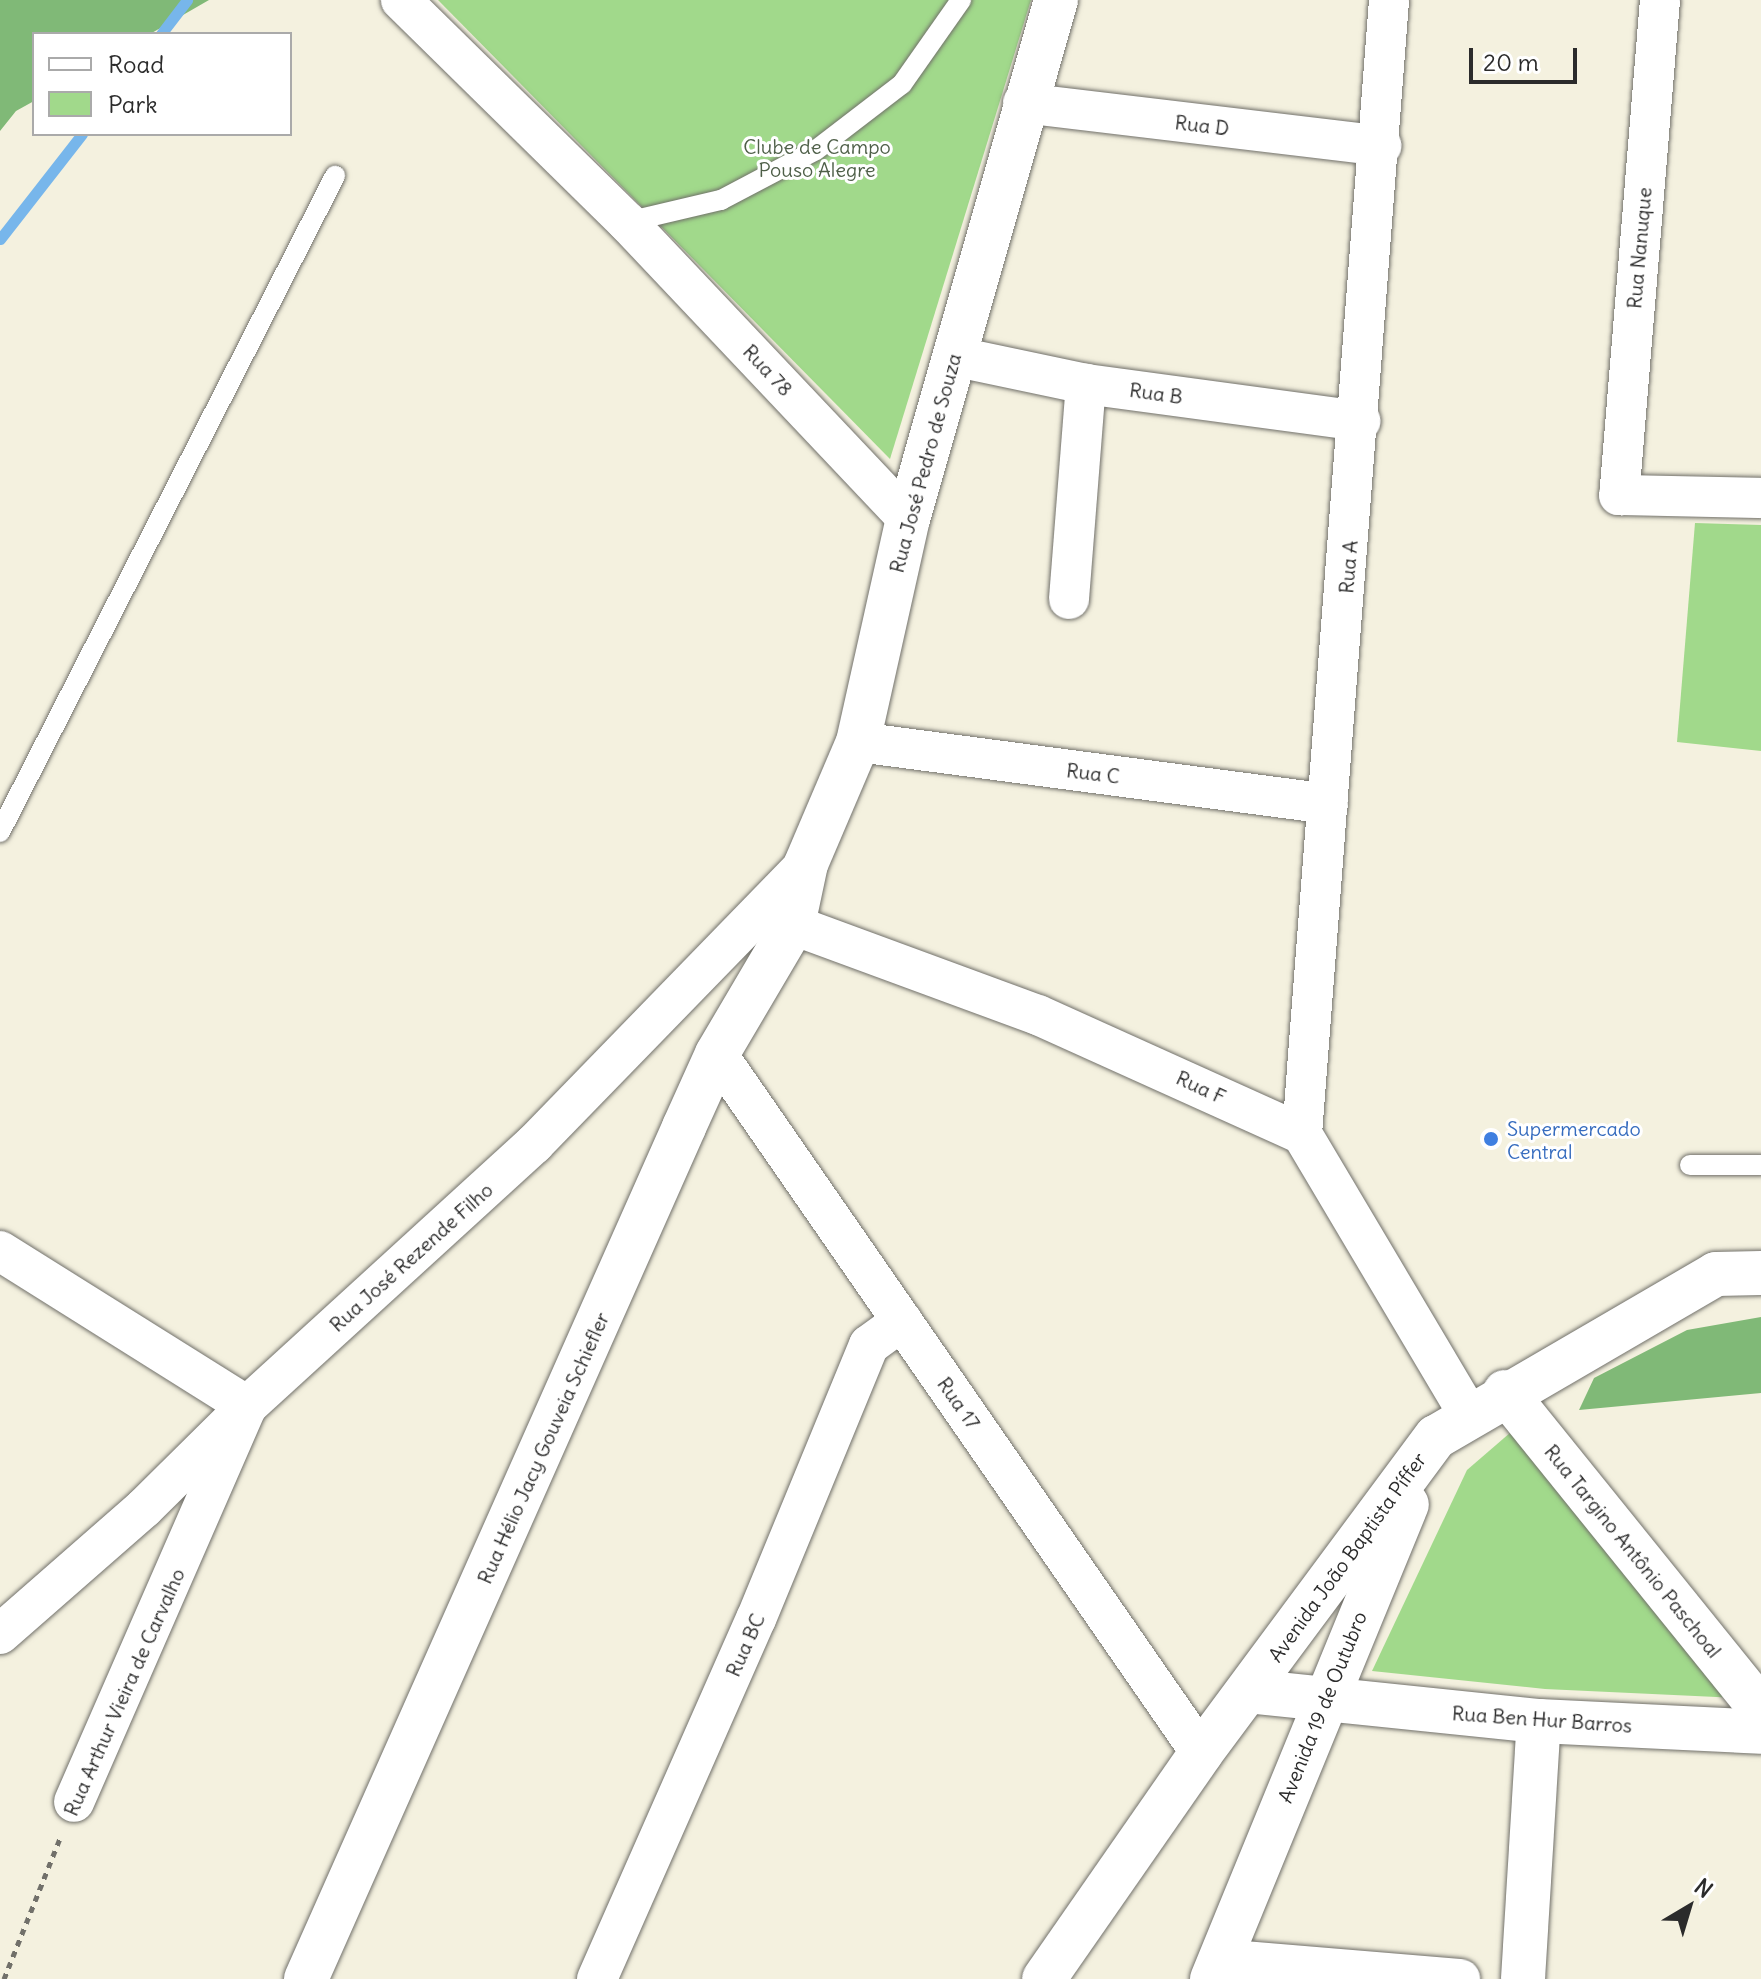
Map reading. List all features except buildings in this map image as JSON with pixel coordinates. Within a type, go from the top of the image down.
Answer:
[{"type":"street","name":"Rua 78","points":[[401,0],[627,222],[908,519]]},
{"type":"street","name":"Rua José Pedro de Souza","points":[[793,925],[806,864],[858,742],[908,519],[1023,103],[1056,0]]},
{"type":"street","name":"Rua A","points":[[1302,1134],[1361,421],[1389,0]]},
{"type":"street","name":"Rua Nanuque","points":[[1660,0],[1619,495],[1761,498]]},
{"type":"street","name":"Rua D","points":[[1023,103],[1381,146]]},
{"type":"street","name":"Rua B","points":[[953,356],[1086,384],[1361,421]]},
{"type":"street","points":[[1069,599],[1086,384]]},
{"type":"street","name":"Rua C","points":[[858,742],[1328,804]]},
{"type":"street","name":"Rua José Rezende Filho","points":[[0,1634],[144,1508],[247,1406],[534,1144],[806,864]]},
{"type":"street","name":"Rua F","points":[[793,925],[1038,1015],[1302,1134]]},
{"type":"street","name":"Rua Hélio Jacy Gouveia Schiefler","points":[[306,1979],[717,1054],[793,925]]},
{"type":"street","name":"Rua 17","points":[[717,1054],[1201,1753]]},
{"type":"street","points":[[1302,1134],[1452,1426]]},
{"type":"street","points":[[0,1251],[247,1406]]},
{"type":"street","name":"Avenida João Baptista Píffer","points":[[1044,1979],[1201,1753],[1452,1426],[1505,1392],[1716,1274],[1761,1273]]},
{"type":"street","name":"Rua BC","points":[[597,1979],[756,1619],[869,1345],[902,1321]]},
{"type":"street","name":"Rua Targino Antônio Paschoal","points":[[1505,1392],[1761,1709]]},
{"type":"street","name":"Rua Arthur Vieira de Carvalho","points":[[74,1802],[247,1406]]},
{"type":"street","name":"Avenida 19 de Outubro","points":[[1216,1969],[1323,1699],[1452,1426]]},
{"type":"street","points":[[1248,1691],[1349,1640]]},
{"type":"street","name":"Rua Ben Hur Barros","points":[[1248,1691],[1539,1721],[1761,1732]]},
{"type":"street","points":[[1523,1979],[1539,1721]]},
{"type":"street","points":[[1216,1969],[1460,1979]]},
{"type":"lane","points":[[627,222],[721,200],[816,150],[902,84],[961,0]]},
{"type":"lane","points":[[0,832],[335,176]]},
{"type":"lane","points":[[1690,1165],[1761,1165]]},
{"type":"path","name":"Rua Arthur Vieira de Carvalho","points":[[4,1979],[74,1802]]},
{"type":"green space","points":[[0,0],[209,0],[153,32],[32,32],[32,102],[16,111],[0,131]]},
{"type":"green space","name":"Clube de Campo Pouso Alegre","points":[[438,0],[1031,0],[890,459]]},
{"type":"green space","points":[[1695,523],[1761,525],[1761,751],[1677,742]]},
{"type":"green space","points":[[1761,1317],[1761,1393],[1579,1410],[1594,1378],[1687,1330]]},
{"type":"green space","points":[[1518,1426],[1738,1698],[1545,1689],[1372,1671],[1467,1470]]},
{"type":"waterway","points":[[163,32],[187,0]]},
{"type":"waterway","points":[[0,239],[80,136]]},
{"type":"place","name":"Supermercado Central","points":[[1491,1139]]}]
